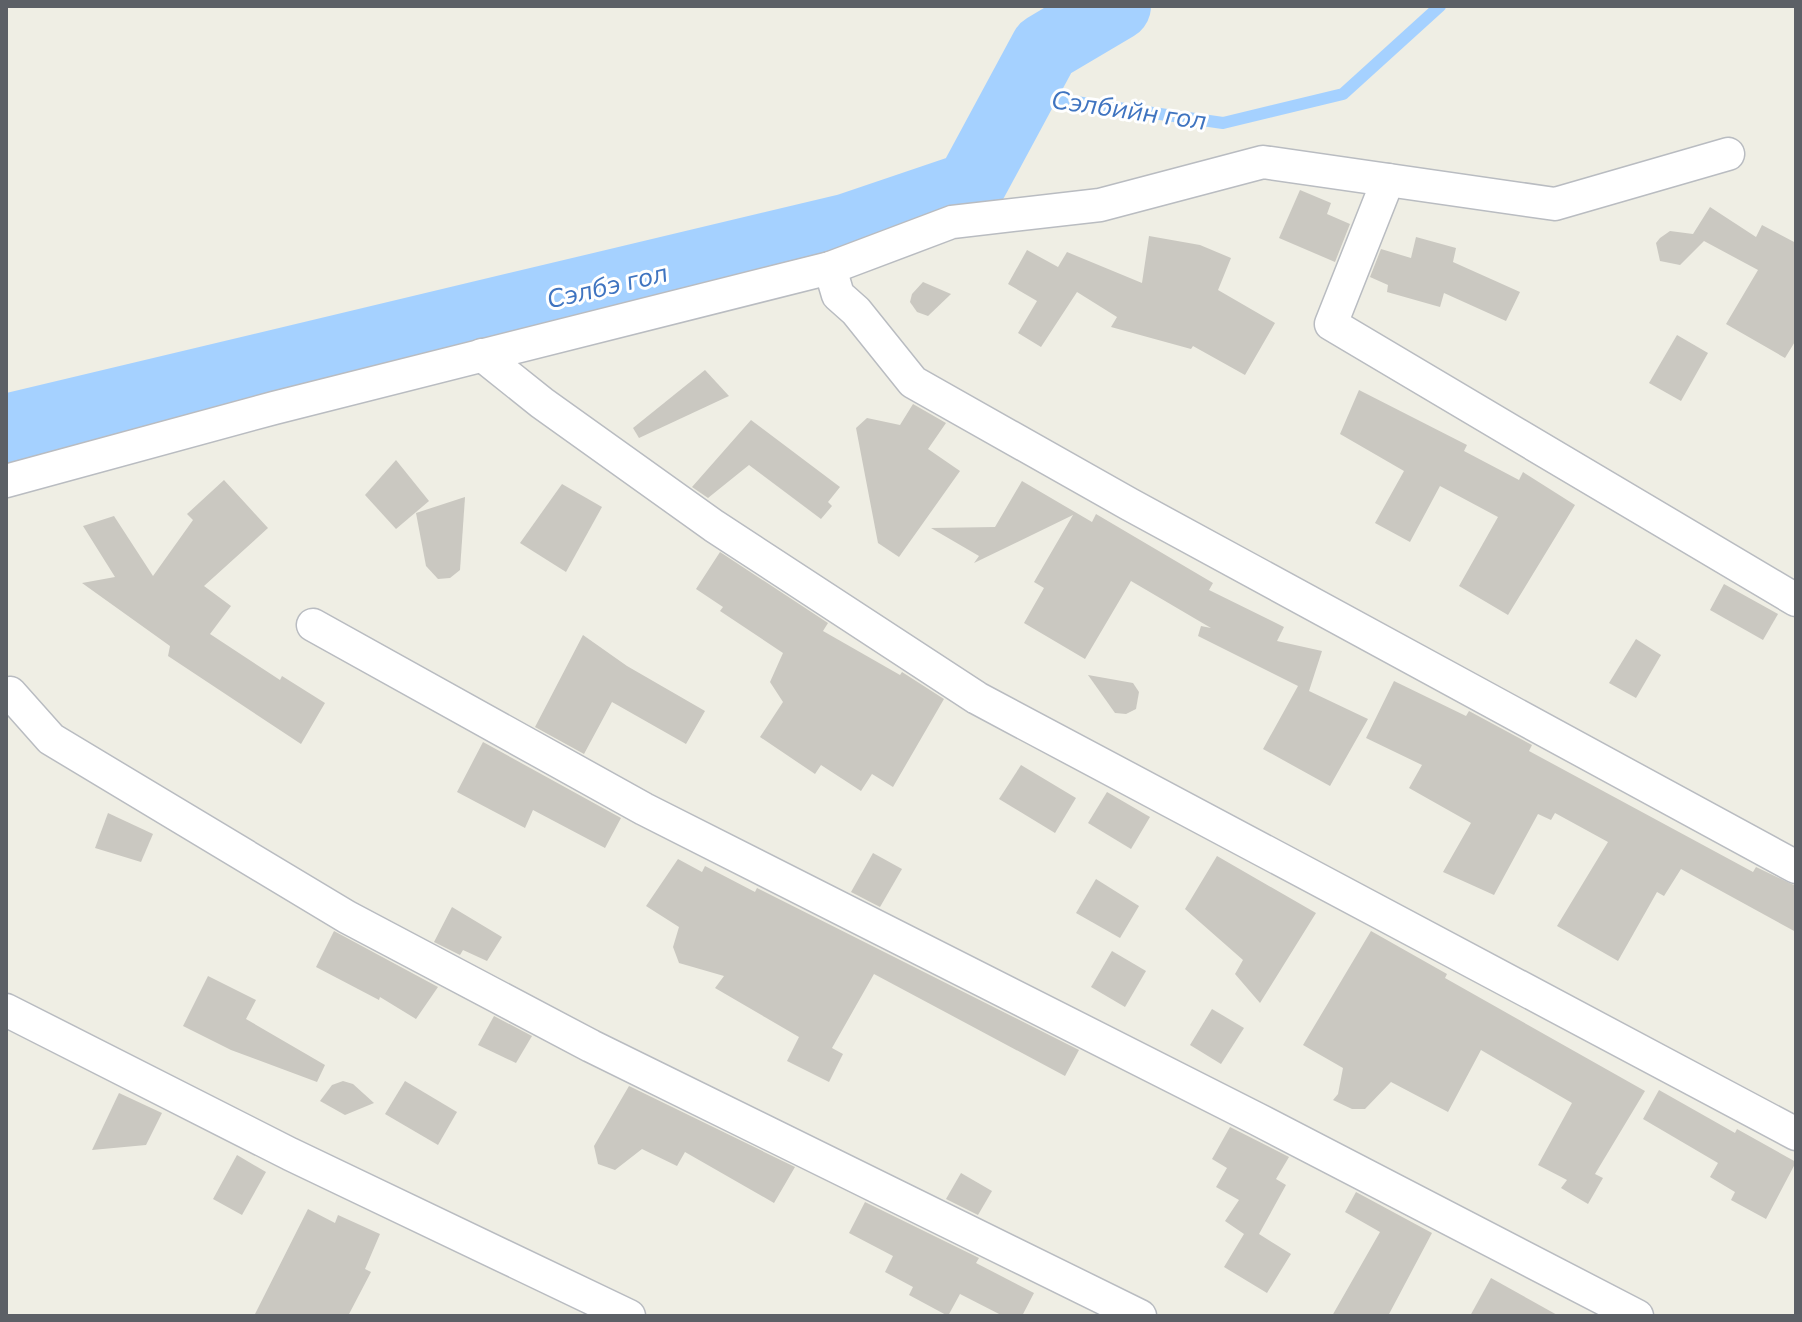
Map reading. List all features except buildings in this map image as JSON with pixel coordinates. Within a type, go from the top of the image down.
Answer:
[{"type":"street","points":[[6,481],[482,355],[830,268],[952,222],[1100,205],[1263,162],[1555,204],[1728,154]]},
{"type":"street","points":[[1388,180],[1331,324],[1796,600]]},
{"type":"street","points":[[830,268],[838,295],[856,311],[913,382],[1129,504],[1796,867]]},
{"type":"street","points":[[482,355],[542,403],[714,526],[977,698],[1796,1134]]},
{"type":"street","points":[[313,625],[644,809],[1123,1050],[1637,1316]]},
{"type":"street","points":[[10,693],[51,739],[347,917],[620,1061],[1140,1316]]},
{"type":"street","points":[[6,1010],[290,1154],[629,1316]]},
{"type":"waterway","name":"Сэлбэ гол","points":[[6,429],[849,228],[970,187],[1045,48],[1116,6]]},
{"type":"waterway","name":"Сэлбийн гол","points":[[1020,94],[1223,123],[1343,94],[1440,6]]}]
